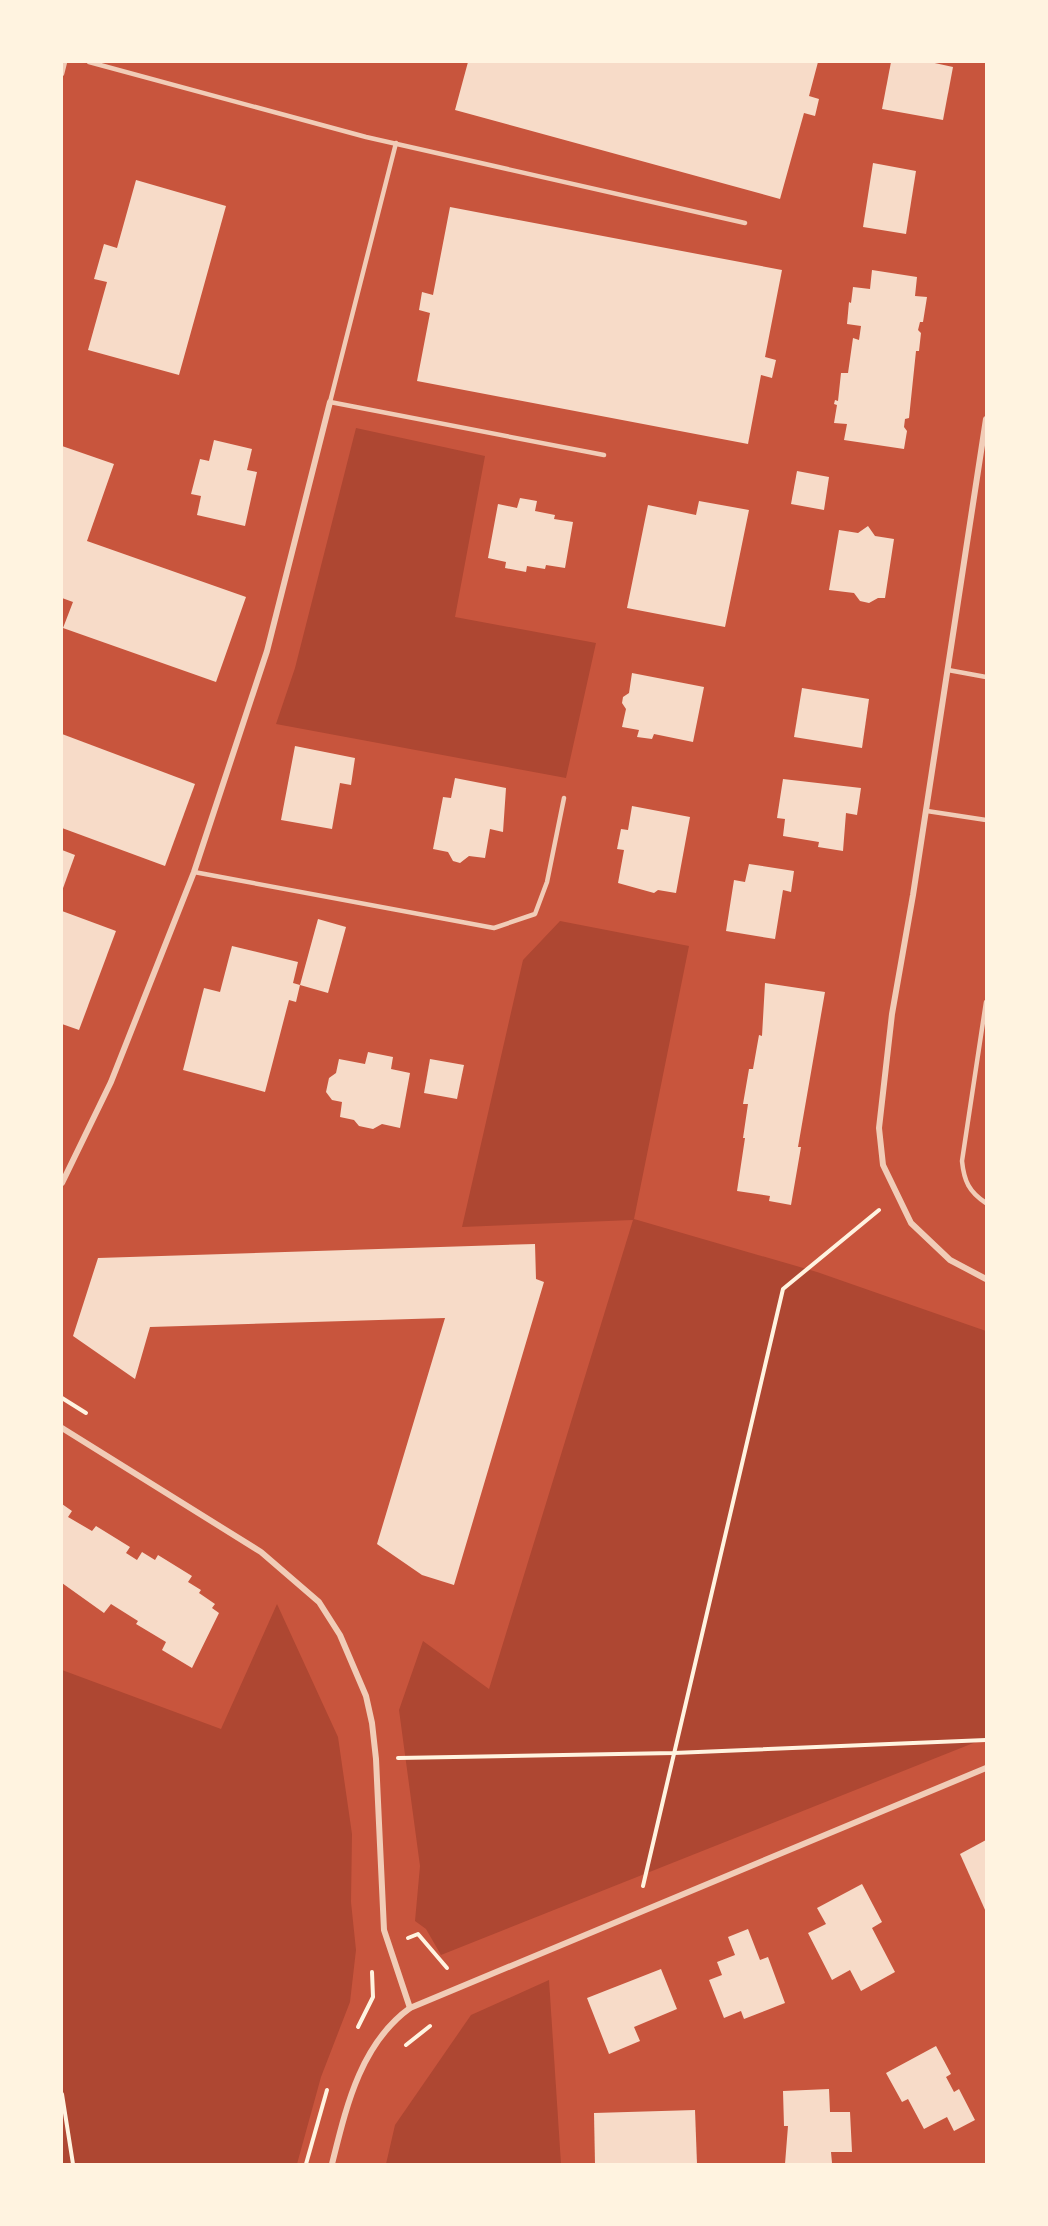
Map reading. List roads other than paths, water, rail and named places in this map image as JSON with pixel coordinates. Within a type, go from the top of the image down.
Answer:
[{"type":"street","points":[[62,1183],[111,1082],[194,873],[267,651],[330,402]]},
{"type":"street","points":[[987,419],[927,811],[892,1014],[879,1128],[883,1165],[911,1223],[927,1241],[950,1260],[987,1280]]},
{"type":"street","points":[[62,1428],[261,1552],[319,1602],[348,1649],[366,1696],[376,1759],[384,1930],[410,2008]]},
{"type":"street","points":[[332,2164],[347,2103],[355,2083],[383,2032],[410,2008],[987,1768]]},
{"type":"lane","points":[[62,74],[65,62]]},
{"type":"lane","points":[[89,62],[396,144],[745,223]]},
{"type":"lane","points":[[396,144],[330,402],[604,454]]},
{"type":"lane","points":[[948,670],[987,677]]},
{"type":"lane","points":[[194,873],[494,928],[535,914],[547,882],[564,798]]},
{"type":"lane","points":[[927,811],[987,820]]},
{"type":"lane","points":[[987,1002],[962,1161],[964,1180],[975,1196],[987,1203]]}]
